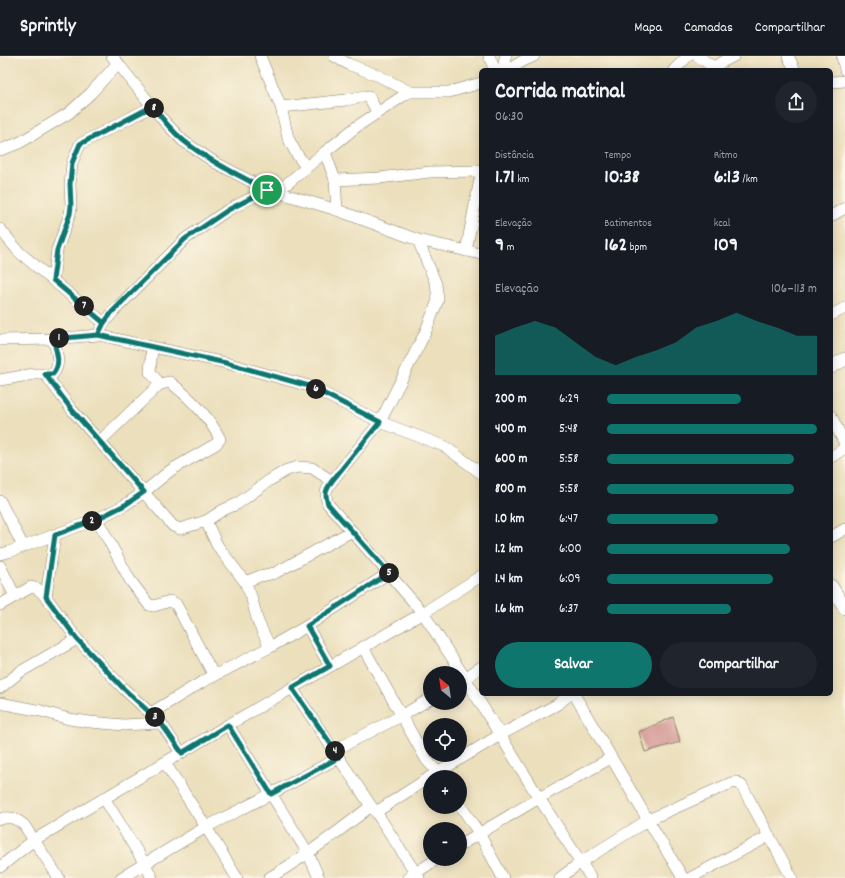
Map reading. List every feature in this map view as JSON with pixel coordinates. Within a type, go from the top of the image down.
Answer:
[{"type":"street","points":[[260,56],[281,107],[288,138],[296,154],[306,167]]},
{"type":"street","points":[[334,56],[348,64],[378,76],[410,92],[449,92],[479,84]]},
{"type":"street","points":[[489,56],[494,68]]},
{"type":"street","points":[[503,68],[506,56]]},
{"type":"street","points":[[511,68],[534,56]]},
{"type":"street","points":[[676,68],[688,56]]},
{"type":"street","points":[[698,56],[713,67],[734,56]]},
{"type":"street","points":[[788,56],[794,68]]},
{"type":"street","points":[[842,56],[845,70]]},
{"type":"street","points":[[0,150],[19,143],[69,113],[91,93],[115,60],[153,106],[164,122],[183,141],[216,163],[272,191],[337,210],[418,240],[479,254]]},
{"type":"street","points":[[833,82],[845,82]]},
{"type":"street","points":[[98,335],[112,312],[185,239],[228,210],[272,191],[306,167],[356,127],[410,92]]},
{"type":"street","points":[[281,107],[346,100],[367,96],[377,112]]},
{"type":"street","points":[[53,280],[57,250],[70,214],[72,163],[80,144],[153,106]]},
{"type":"street","points":[[325,152],[334,180],[337,210]]},
{"type":"street","points":[[334,180],[379,178],[430,172],[479,171]]},
{"type":"street","points":[[466,251],[479,184]]},
{"type":"street","points":[[833,215],[845,208]]},
{"type":"street","points":[[0,229],[19,252],[104,323]]},
{"type":"street","points":[[418,240],[436,284],[438,300],[425,333],[380,422],[332,481],[327,488],[325,496],[328,504],[423,613],[455,666]]},
{"type":"street","points":[[833,314],[845,308]]},
{"type":"street","points":[[0,340],[53,339],[98,335],[226,363],[309,386],[380,422],[444,446],[479,472]]},
{"type":"street","points":[[0,380],[34,374],[53,374],[56,370],[58,362],[53,339]]},
{"type":"street","points":[[152,347],[150,372],[160,384]]},
{"type":"street","points":[[833,366],[845,359]]},
{"type":"street","points":[[45,374],[72,410],[99,442],[173,526],[180,529],[206,521],[237,504],[287,470],[298,467],[312,468],[332,481]]},
{"type":"street","points":[[0,554],[97,519],[125,505],[171,470],[216,444],[220,439],[215,428],[201,411],[170,382],[160,384],[99,442]]},
{"type":"street","points":[[833,420],[845,444]]},
{"type":"street","points":[[833,456],[845,448]]},
{"type":"street","points":[[0,501],[23,546]]},
{"type":"street","points":[[97,519],[130,580],[148,605],[154,606],[170,601],[176,604],[214,676]]},
{"type":"street","points":[[206,521],[217,545],[245,582],[251,596],[258,622],[270,647]]},
{"type":"street","points":[[833,536],[845,529]]},
{"type":"street","points":[[245,582],[260,576],[275,573],[352,531]]},
{"type":"street","points":[[46,597],[55,535]]},
{"type":"street","points":[[0,566],[15,596]]},
{"type":"street","points":[[150,713],[214,676],[307,626],[389,573]]},
{"type":"street","points":[[0,867],[34,840],[228,725],[423,613],[479,577]]},
{"type":"street","points":[[0,605],[31,587],[38,589],[46,597],[77,639],[124,689],[161,723],[182,753]]},
{"type":"street","points":[[833,589],[845,608]]},
{"type":"street","points":[[307,626],[330,666]]},
{"type":"street","points":[[0,688],[20,672],[77,639]]},
{"type":"street","points":[[363,647],[433,770]]},
{"type":"street","points":[[467,677],[479,668]]},
{"type":"street","points":[[467,686],[591,878]]},
{"type":"street","points":[[292,688],[374,809],[414,876],[428,866]]},
{"type":"street","points":[[445,770],[500,735],[558,704],[568,696]]},
{"type":"street","points":[[575,696],[683,878]]},
{"type":"street","points":[[0,703],[41,711],[69,719],[90,722],[124,725],[161,723]]},
{"type":"street","points":[[121,878],[206,827],[271,794],[423,703]]},
{"type":"street","points":[[228,725],[308,853],[319,878]]},
{"type":"street","points":[[467,841],[539,798],[611,758]]},
{"type":"street","points":[[165,763],[237,878]]},
{"type":"street","points":[[269,878],[292,865],[325,841],[374,809],[423,782]]},
{"type":"street","points":[[560,878],[581,862],[648,820],[730,783],[738,782],[742,786],[792,878]]},
{"type":"street","points":[[104,798],[145,864],[152,878]]},
{"type":"street","points":[[466,814],[479,834],[503,878]]},
{"type":"street","points":[[0,819],[16,818],[24,825],[59,878]]},
{"type":"street","points":[[690,878],[769,836]]},
{"type":"building","points":[[673,717],[680,742],[645,752],[639,732]]},
{"type":"route","points":[[267,190],[216,163],[183,141],[164,122],[153,106],[80,144],[72,163],[70,214],[57,250],[53,280],[104,323],[98,335],[226,363],[309,386],[380,422],[332,481],[327,488],[325,496],[328,504],[389,573],[307,626],[330,666],[292,688],[335,750],[338,758],[271,794],[228,725],[182,753],[161,723],[124,689],[77,639],[46,597],[55,535],[97,519],[125,505],[144,492],[72,410],[45,374],[53,374],[56,370],[58,362],[53,339],[98,335],[112,312],[185,239],[228,210],[267,190]]}]
